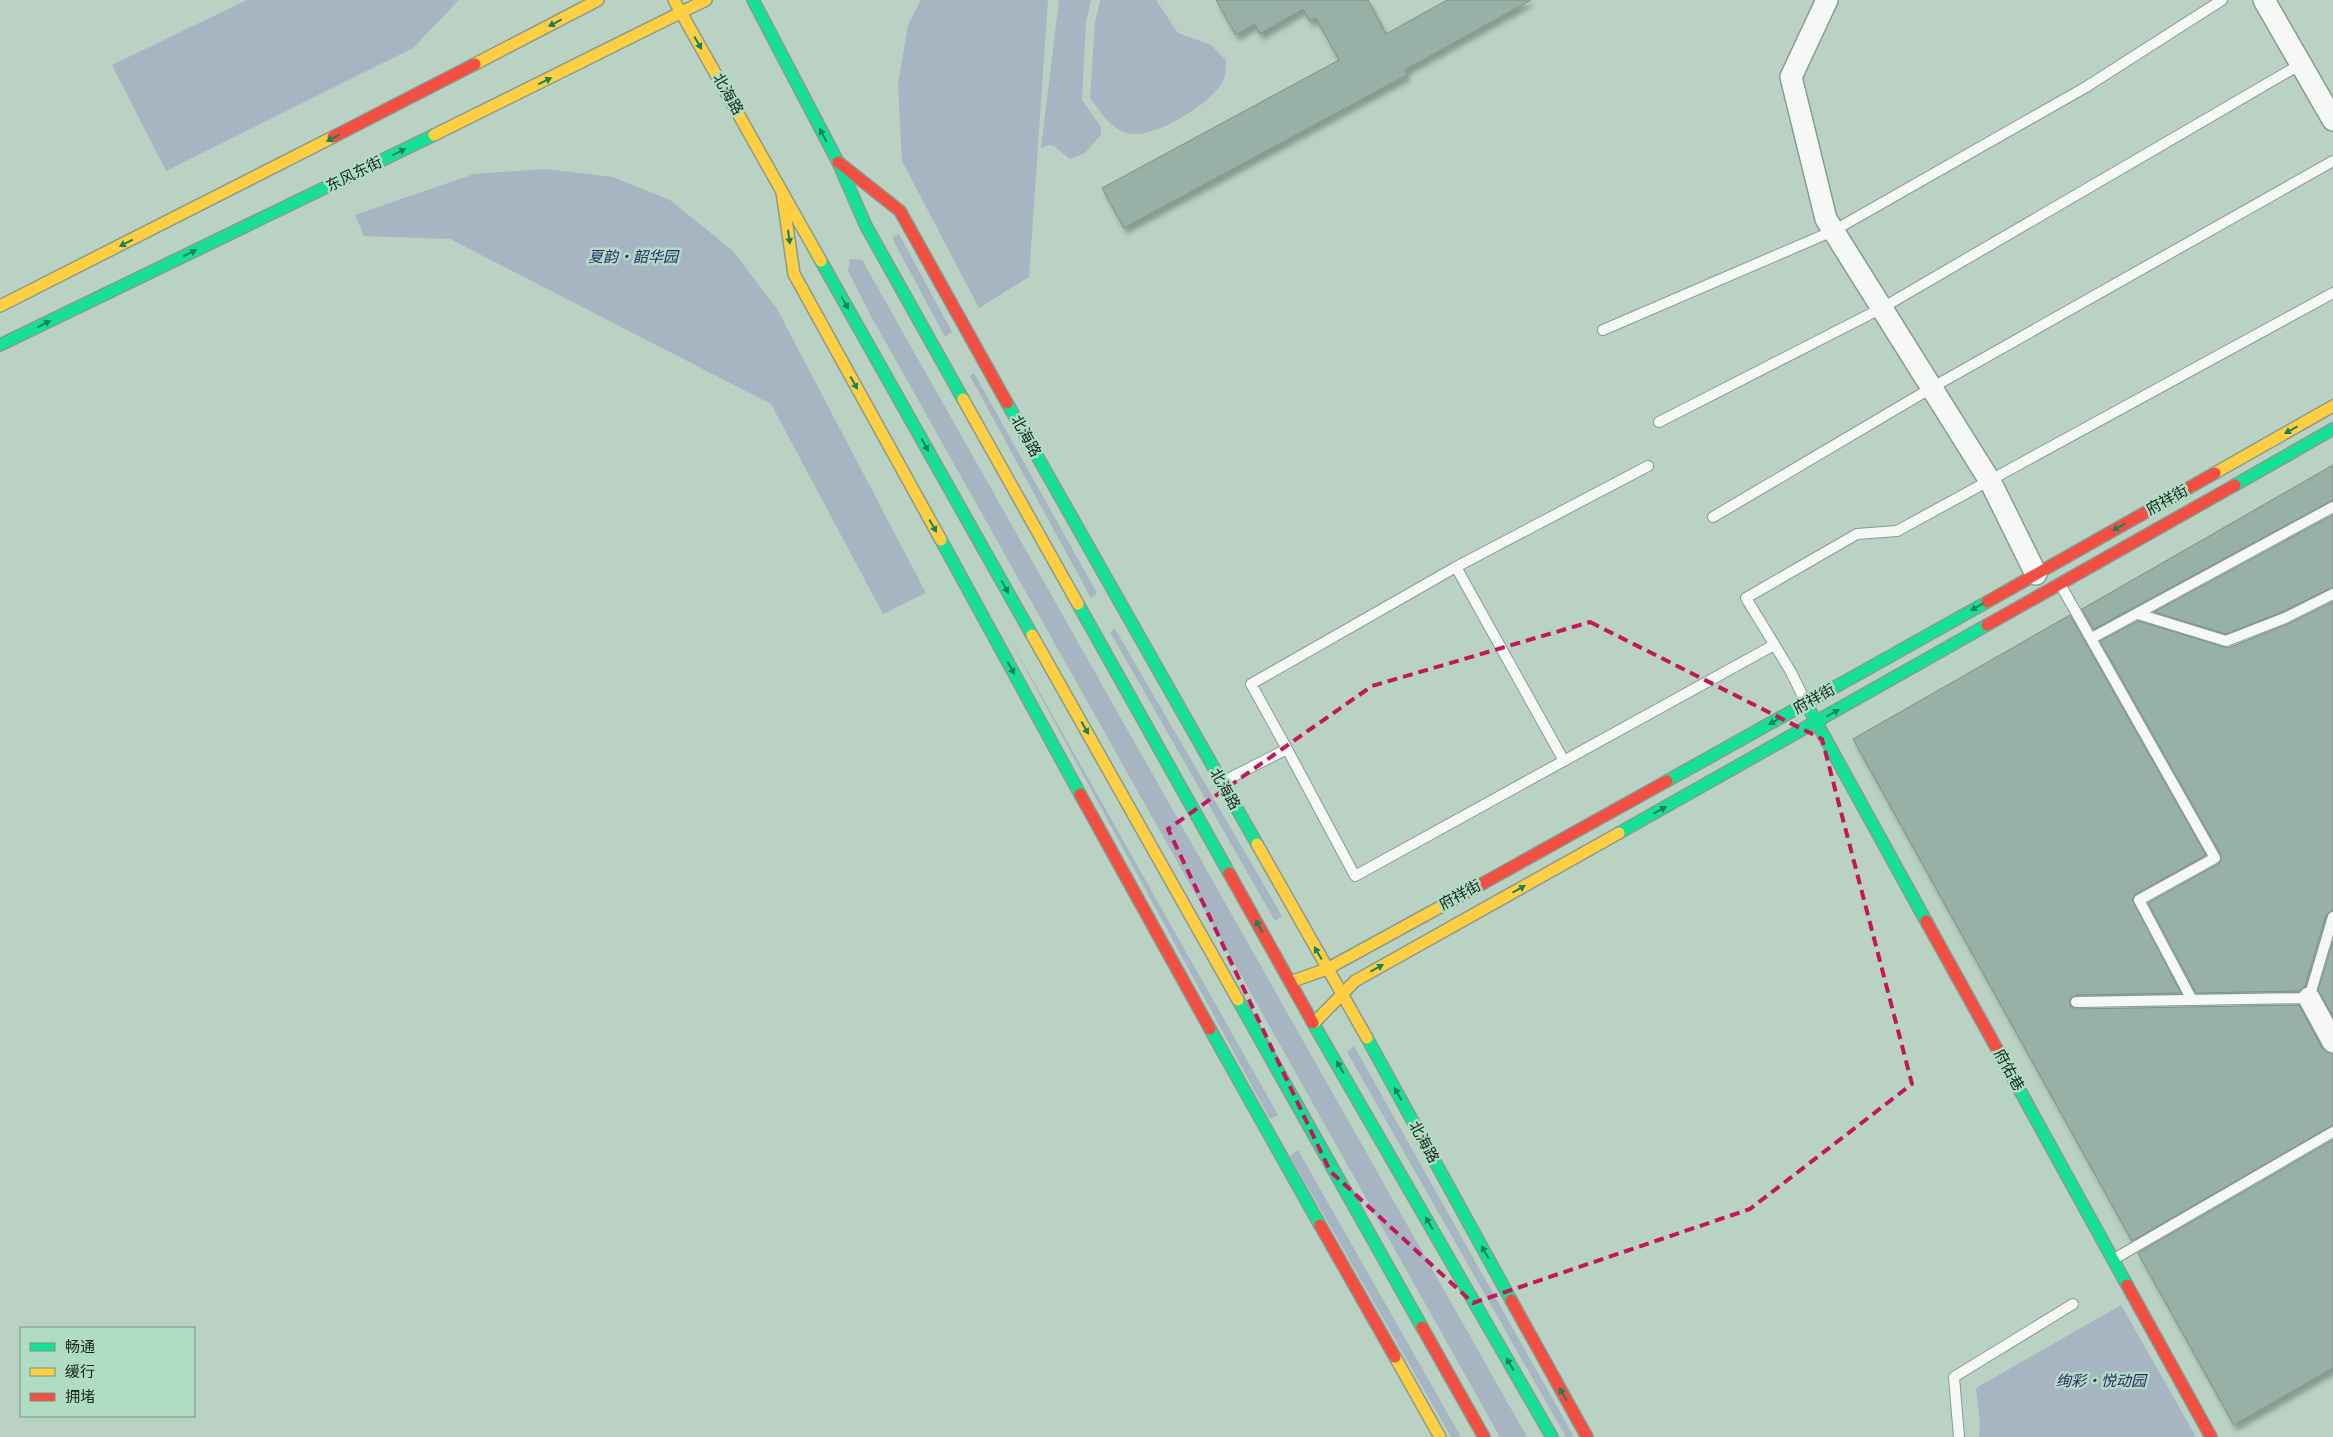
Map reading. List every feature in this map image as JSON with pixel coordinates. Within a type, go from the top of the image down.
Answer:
[{"type":"street","points":[[0,306],[381,113],[598,0]]},
{"type":"street","name":"北海路","points":[[674,0],[782,188],[1484,1437]]},
{"type":"street","name":"东风东街","points":[[0,345],[682,14],[706,0]]},
{"type":"street","name":"北海路","points":[[753,0],[838,162],[866,226],[950,365],[1093,621],[1290,982],[1552,1437]]},
{"type":"street","points":[[1827,0],[1791,77],[1826,219],[1933,387],[1990,482],[2036,574]]},
{"type":"street","points":[[2264,0],[2333,120]]},
{"type":"street","name":"北海路","points":[[838,162],[900,211],[972,349],[1116,607],[1221,782],[1342,993],[1587,1437]]},
{"type":"street","name":"北海路","points":[[782,188],[794,274],[1218,1044],[1440,1437]]},
{"type":"street","points":[[865,403],[892,386]]},
{"type":"street","name":"府祥街","points":[[1290,982],[1327,969],[1806,704],[2333,406]]},
{"type":"street","name":"府祥街","points":[[1314,1023],[1355,980],[1816,723],[2333,430]]},
{"type":"street","name":"府佑巷","points":[[1806,704],[2211,1437]]},
{"type":"street","points":[[2309,998],[2333,1042]]},
{"type":"lane","points":[[1603,330],[1833,230],[2086,86],[2222,0]]},
{"type":"lane","points":[[1659,422],[1882,308],[2301,64]]},
{"type":"lane","points":[[1713,517],[1933,387],[2333,162]]},
{"type":"lane","points":[[1806,704],[1791,672],[1746,598],[1857,534],[1898,531],[2333,293]]},
{"type":"lane","points":[[1648,466],[1456,568],[1251,684],[1354,876],[1774,645]]},
{"type":"lane","points":[[2092,638],[2333,508]]},
{"type":"lane","points":[[1456,568],[1564,761]]},
{"type":"lane","points":[[2060,584],[2215,858],[2140,900],[2192,1000]]},
{"type":"lane","points":[[2138,614],[2226,641],[2285,618],[2333,594]]},
{"type":"lane","points":[[1221,782],[1287,748]]},
{"type":"lane","points":[[2076,1002],[2309,998],[2333,917]]},
{"type":"lane","points":[[2114,1259],[2333,1132]]},
{"type":"lane","points":[[1960,1437],[1954,1378],[2073,1304]]},
{"type":"path","points":[[1096,0],[1090,24],[1085,97],[1110,132],[1137,137],[1158,132],[1195,115],[1227,87],[1233,63],[1248,53],[1268,44],[1317,45],[1326,54]]},
{"type":"path","points":[[1159,0],[1174,25],[1212,40],[1233,63]]},
{"type":"path","points":[[1051,150],[1066,162],[1081,159],[1094,151],[1110,132]]},
{"type":"highlighted area","points":[[1590,622],[1822,739],[1912,1084],[1750,1209],[1473,1303],[1330,1171],[1168,829],[1372,686]]},
{"type":"green space","points":[[247,0],[459,0],[413,48],[166,171],[112,65]]},
{"type":"green space","points":[[921,0],[1048,0],[1029,277],[979,308],[902,161],[898,84],[908,25]]},
{"type":"green space","points":[[1059,0],[1091,0],[1086,22],[1082,100],[1101,127],[1101,135],[1085,153],[1070,159],[1054,146],[1049,145],[1041,148]]},
{"type":"green space","points":[[1100,0],[1156,0],[1178,33],[1211,45],[1226,60],[1225,77],[1214,94],[1181,118],[1155,130],[1134,134],[1126,133],[1114,126],[1103,116],[1090,98],[1095,22]]},
{"type":"green space","name":"夏韵·韶华园","points":[[545,169],[613,177],[670,200],[733,251],[777,309],[926,593],[883,614],[771,404],[450,239],[364,236],[355,215],[474,174]]},
{"type":"green space","points":[[899,234],[952,332],[945,337],[892,238]]},
{"type":"green space","points":[[850,259],[862,260],[1527,1437],[1500,1437],[871,316],[848,271]]},
{"type":"green space","points":[[974,373],[1097,593],[1091,598],[970,376]]},
{"type":"green space","points":[[1115,629],[1282,916],[1275,921],[1110,632]]},
{"type":"green space","points":[[1005,631],[1278,1115],[1270,1119]]},
{"type":"green space","points":[[1354,1046],[1574,1437],[1566,1437],[1347,1052]]},
{"type":"green space","points":[[1298,1150],[1461,1437],[1451,1437],[1290,1156]]},
{"type":"green space","name":"绚彩·悦动园","points":[[2121,1305],[2196,1437],[1979,1437],[1980,1423],[1976,1388]]},
{"type":"building","points":[[1216,0],[1368,0],[1386,34],[1447,0],[1531,0],[1405,70],[1407,75],[1124,228],[1102,188],[1339,60],[1316,18],[1310,21],[1303,9],[1260,34],[1255,24],[1236,35]]},
{"type":"building","points":[[2333,465],[2333,500],[2094,629],[2082,609]]},
{"type":"building","points":[[2333,515],[2333,587],[2282,612],[2226,634],[2154,612]]},
{"type":"building","points":[[2333,602],[2333,910],[2326,915],[2305,986],[2299,991],[2196,993],[2148,903],[2218,864],[2221,861],[2221,855],[2100,641],[2138,621],[2228,648],[2288,624]]},
{"type":"building","points":[[2070,615],[2206,855],[2136,894],[2132,899],[2181,993],[2076,995],[2070,999],[2070,1006],[2076,1009],[2299,1005],[2322,1048],[2333,1054],[2333,1125],[2132,1241],[1853,739]]},
{"type":"building","points":[[2333,941],[2333,1016],[2318,990]]},
{"type":"building","points":[[2333,1140],[2333,1368],[2234,1425],[2138,1253]]},
{"type":"traffic: fast","points":[[753,0],[838,162],[866,226],[963,399]]},
{"type":"traffic: fast","points":[[0,345],[434,135]]},
{"type":"traffic: fast","points":[[821,261],[1032,635]]},
{"type":"traffic: fast","points":[[1007,403],[1257,844]]},
{"type":"traffic: fast","points":[[2235,485],[2333,429]]},
{"type":"traffic: fast","points":[[941,540],[1080,794]]},
{"type":"traffic: fast","points":[[1667,781],[1987,602]]},
{"type":"traffic: fast","points":[[1078,604],[1229,873]]},
{"type":"traffic: fast","points":[[1619,833],[1987,625]]},
{"type":"traffic: fast","points":[[1808,707],[1926,921]]},
{"type":"traffic: fast","points":[[1238,1000],[1422,1327]]},
{"type":"traffic: fast","points":[[1313,1023],[1552,1437]]},
{"type":"traffic: fast","points":[[1210,1029],[1320,1225]]},
{"type":"traffic: fast","points":[[1367,1038],[1511,1300]]},
{"type":"traffic: fast","points":[[2007,1067],[2127,1285]]},
{"type":"traffic: slow","points":[[475,64],[598,0]]},
{"type":"traffic: slow","points":[[674,0],[821,261]]},
{"type":"traffic: slow","points":[[434,135],[706,0]]},
{"type":"traffic: slow","points":[[0,306],[333,137]]},
{"type":"traffic: slow","points":[[782,192],[794,274],[941,540]]},
{"type":"traffic: slow","points":[[963,399],[1078,604]]},
{"type":"traffic: slow","points":[[2215,473],[2333,406]]},
{"type":"traffic: slow","points":[[1032,635],[1238,1000]]},
{"type":"traffic: slow","points":[[1314,1023],[1355,981],[1619,833]]},
{"type":"traffic: slow","points":[[1257,844],[1367,1038]]},
{"type":"traffic: slow","points":[[1290,982],[1327,969],[1462,895]]},
{"type":"traffic: slow","points":[[1395,1357],[1440,1437]]},
{"type":"traffic: jam","points":[[333,137],[475,64]]},
{"type":"traffic: jam","points":[[838,162],[900,211],[1007,403]]},
{"type":"traffic: jam","points":[[1987,602],[2215,473]]},
{"type":"traffic: jam","points":[[1987,625],[2235,485]]},
{"type":"traffic: jam","points":[[1462,895],[1667,781]]},
{"type":"traffic: jam","points":[[1080,794],[1210,1029]]},
{"type":"traffic: jam","points":[[1229,873],[1313,1023]]},
{"type":"traffic: jam","points":[[1926,921],[2007,1067]]},
{"type":"traffic: jam","points":[[1320,1225],[1395,1357]]},
{"type":"traffic: jam","points":[[2127,1285],[2211,1437]]},
{"type":"traffic: jam","points":[[1511,1300],[1587,1437]]},
{"type":"traffic: jam","points":[[1422,1327],[1484,1437]]}]
